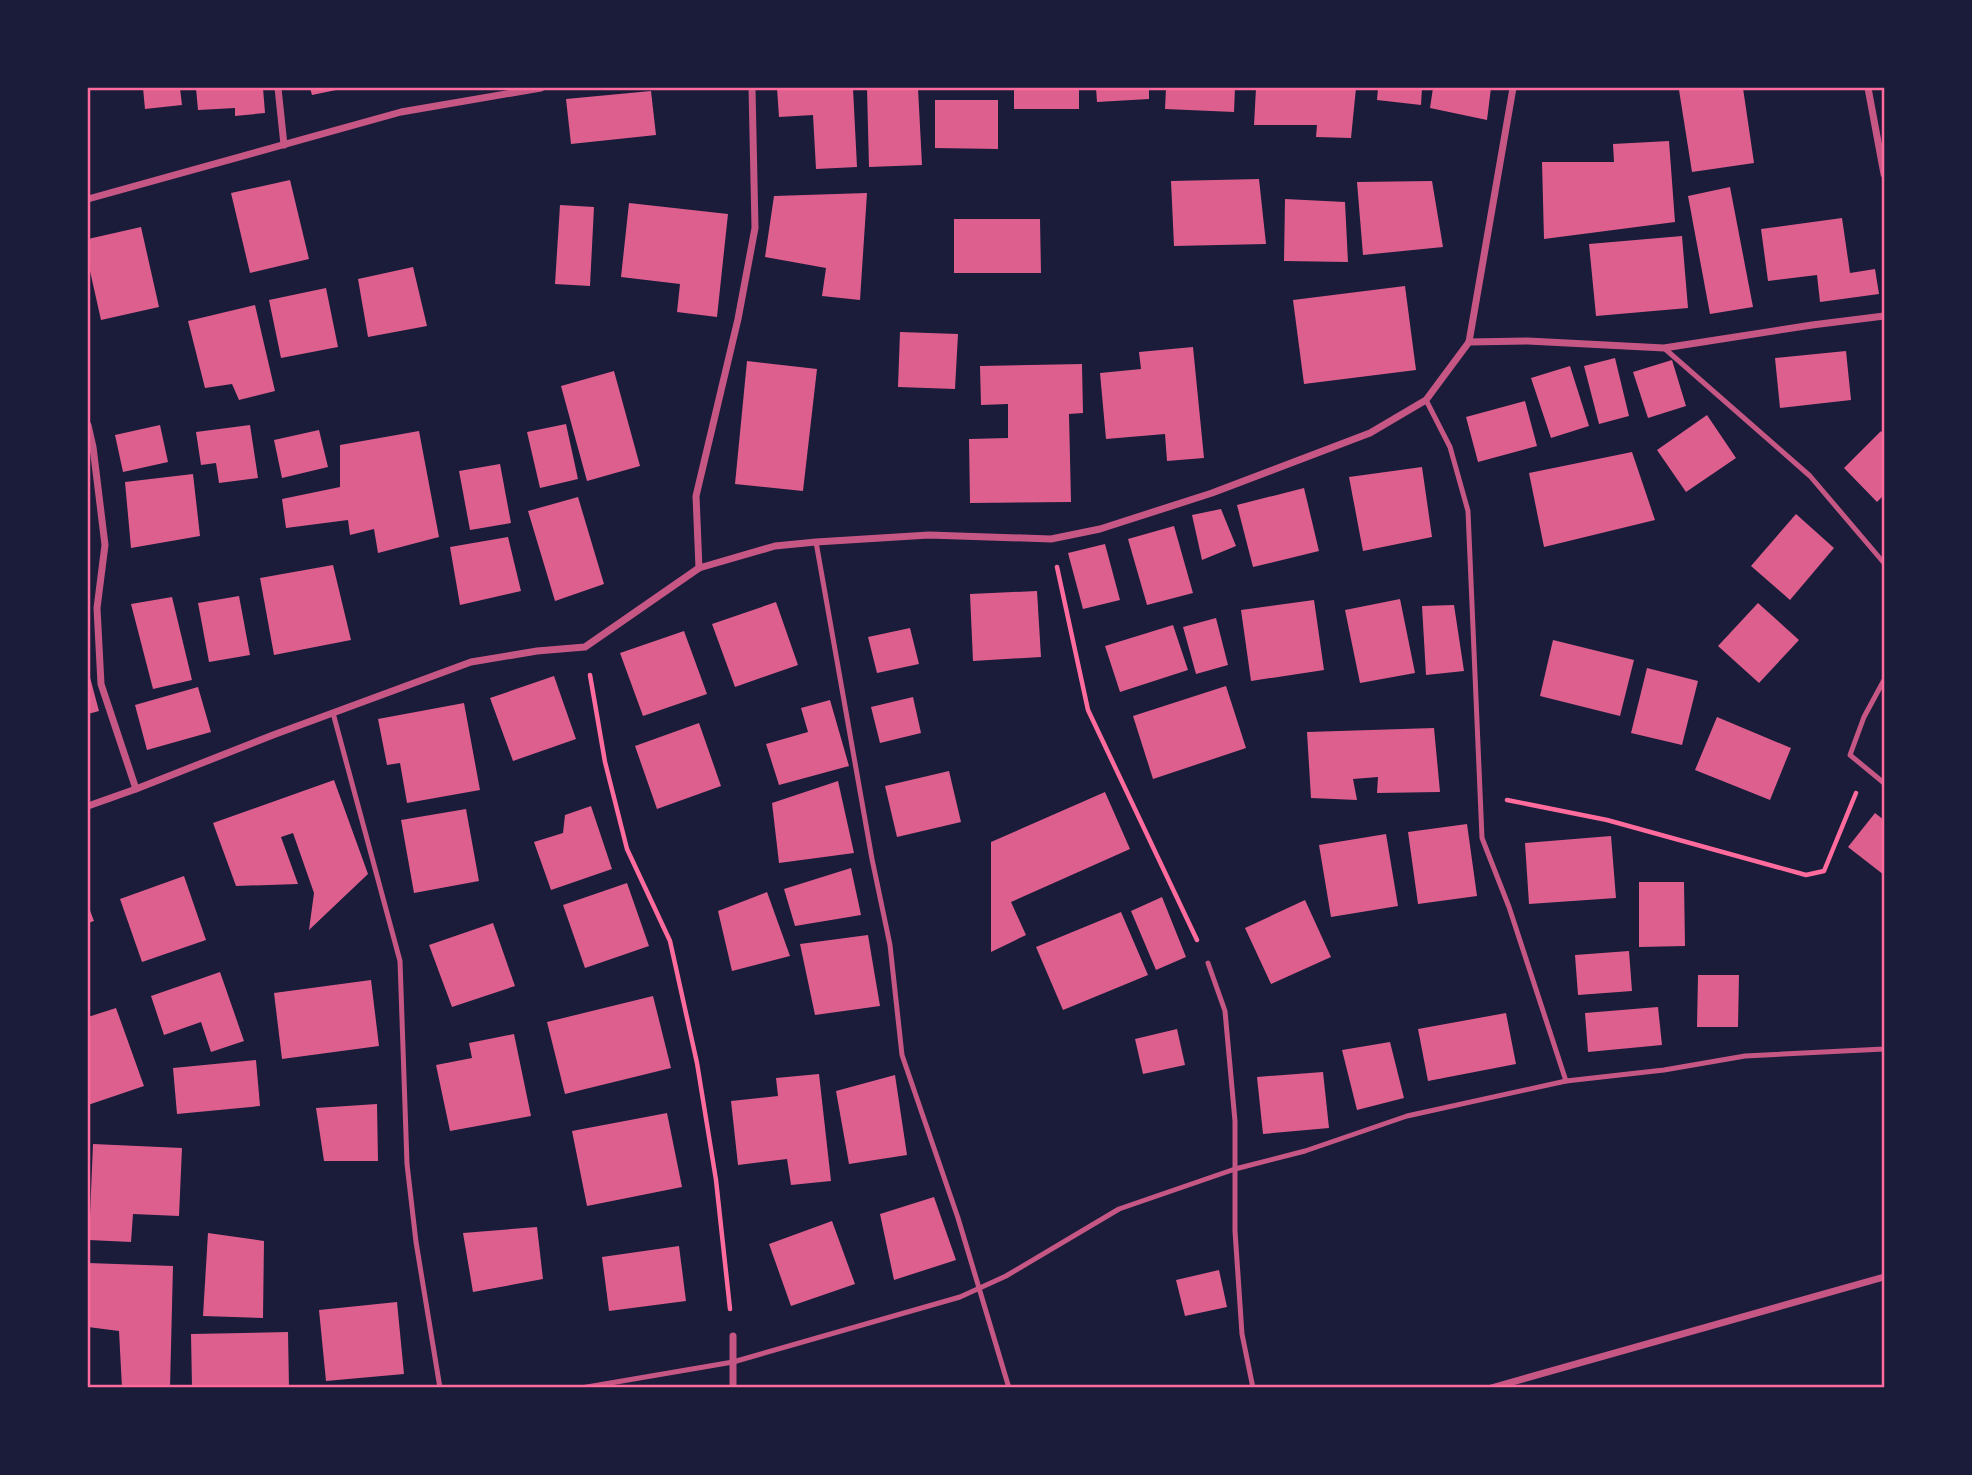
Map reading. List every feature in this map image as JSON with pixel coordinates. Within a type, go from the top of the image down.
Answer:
[{"type":"street","points":[[278,88],[284,145]]},
{"type":"street","points":[[88,199],[401,112],[541,88]]},
{"type":"street","points":[[699,568],[696,496],[738,319],[755,228],[752,88]]},
{"type":"street","points":[[88,806],[471,662],[537,650],[585,647],[699,568],[775,546],[816,542],[929,535],[1051,538],[1100,529],[1212,493],[1370,433],[1426,400],[1469,342],[1513,88]]},
{"type":"street","points":[[1868,88],[1885,174]]},
{"type":"street","points":[[1469,342],[1528,341],[1664,348],[1885,316]]},
{"type":"street","points":[[88,425],[105,545],[96,608],[101,684],[136,789]]},
{"type":"street","points":[[1491,1388],[1885,1277]]},
{"type":"street","points":[[733,1336],[733,1388]]},
{"type":"lane","points":[[1664,348],[1810,476],[1885,563]]},
{"type":"lane","points":[[1426,400],[1450,447],[1468,511],[1482,838],[1509,907],[1566,1080]]},
{"type":"lane","points":[[816,542],[872,859],[890,945],[902,1055],[958,1218],[1009,1388]]},
{"type":"lane","points":[[1885,680],[1864,717],[1850,755],[1885,783]]},
{"type":"lane","points":[[333,713],[400,961],[407,1164],[416,1242],[440,1388]]},
{"type":"lane","points":[[1208,963],[1226,1011],[1236,1121],[1235,1231],[1242,1334],[1253,1388]]},
{"type":"lane","points":[[582,1388],[733,1362],[960,1297],[1006,1276],[1119,1209],[1235,1169],[1305,1151],[1407,1116],[1566,1080],[1664,1070],[1745,1056],[1885,1049]]},
{"type":"path","points":[[1051,538],[1088,710],[1208,963]]},
{"type":"path","points":[[585,647],[605,761],[627,849],[670,941],[697,1063],[716,1180],[733,1336]]},
{"type":"path","points":[[1479,794],[1608,820],[1805,875],[1824,871],[1866,768]]},
{"type":"building","points":[[143,88],[180,88],[182,105],[145,109]]},
{"type":"building","points":[[196,88],[263,88],[265,113],[235,116],[235,108],[198,110]]},
{"type":"building","points":[[310,88],[341,88],[341,89],[312,95]]},
{"type":"building","points":[[777,88],[853,88],[857,167],[816,169],[813,115],[779,117]]},
{"type":"building","points":[[867,88],[918,88],[922,165],[869,167]]},
{"type":"building","points":[[1014,88],[1079,88],[1079,109],[1014,109]]},
{"type":"building","points":[[1096,88],[1149,88],[1149,99],[1097,102]]},
{"type":"building","points":[[1166,88],[1235,88],[1234,112],[1165,109]]},
{"type":"building","points":[[1256,88],[1356,88],[1351,138],[1316,137],[1317,125],[1254,125]]},
{"type":"building","points":[[1378,88],[1422,88],[1421,105],[1377,100]]},
{"type":"building","points":[[1433,88],[1491,88],[1487,120],[1430,108]]},
{"type":"building","points":[[1743,88],[1754,163],[1692,172],[1679,90]]},
{"type":"building","points":[[651,91],[656,135],[571,144],[566,99]]},
{"type":"building","points":[[935,100],[998,100],[998,149],[935,148]]},
{"type":"building","points":[[1669,141],[1675,222],[1544,239],[1542,162],[1614,162],[1613,144]]},
{"type":"building","points":[[1259,179],[1266,244],[1174,246],[1171,181]]},
{"type":"building","points":[[290,180],[309,259],[250,273],[231,193]]},
{"type":"building","points":[[1432,181],[1443,247],[1363,255],[1357,182]]},
{"type":"building","points":[[1730,187],[1753,307],[1710,314],[1688,196]]},
{"type":"building","points":[[867,193],[860,300],[822,296],[826,268],[765,257],[774,196]]},
{"type":"building","points":[[1285,199],[1345,202],[1348,262],[1284,261]]},
{"type":"building","points":[[629,203],[728,214],[717,317],[677,312],[680,284],[621,277]]},
{"type":"building","points":[[560,205],[594,207],[590,286],[555,284]]},
{"type":"building","points":[[1842,218],[1850,273],[1875,269],[1879,294],[1820,302],[1817,275],[1768,281],[1761,229]]},
{"type":"building","points":[[954,219],[1040,219],[1041,273],[954,273]]},
{"type":"building","points":[[141,227],[159,307],[101,320],[88,262],[88,239]]},
{"type":"building","points":[[1682,236],[1688,308],[1596,316],[1589,244]]},
{"type":"building","points":[[413,267],[427,326],[368,337],[358,279]]},
{"type":"building","points":[[1405,286],[1416,370],[1304,384],[1293,300]]},
{"type":"building","points":[[326,288],[338,347],[281,358],[269,300]]},
{"type":"building","points":[[255,305],[275,391],[239,400],[232,384],[205,388],[188,321]]},
{"type":"building","points":[[900,332],[958,334],[955,389],[898,387]]},
{"type":"building","points":[[1193,347],[1204,458],[1167,461],[1165,434],[1106,439],[1100,373],[1141,369],[1139,352]]},
{"type":"building","points":[[1846,351],[1851,400],[1780,408],[1775,358]]},
{"type":"building","points":[[1615,358],[1629,416],[1599,424],[1584,366]]},
{"type":"building","points":[[1672,360],[1686,406],[1648,418],[1633,372]]},
{"type":"building","points":[[747,361],[817,369],[803,491],[735,484]]},
{"type":"building","points":[[1082,364],[1083,413],[1069,414],[1071,502],[970,503],[969,439],[1008,438],[1008,404],[981,405],[980,366]]},
{"type":"building","points":[[1570,366],[1589,426],[1551,438],[1531,378]]},
{"type":"building","points":[[614,371],[640,466],[587,481],[561,386]]},
{"type":"building","points":[[1525,401],[1537,446],[1478,462],[1466,417]]},
{"type":"building","points":[[1707,415],[1736,458],[1686,492],[1657,450]]},
{"type":"building","points":[[566,424],[578,479],[540,488],[527,432]]},
{"type":"building","points":[[160,425],[168,462],[123,472],[115,435]]},
{"type":"building","points":[[250,425],[258,478],[219,483],[216,463],[201,465],[196,432]]},
{"type":"building","points":[[319,430],[328,467],[282,478],[274,440]]},
{"type":"building","points":[[419,431],[439,537],[378,553],[374,529],[350,535],[348,520],[286,528],[282,499],[340,487],[340,445]]},
{"type":"building","points":[[1881,431],[1884,435],[1884,495],[1877,502],[1844,468]]},
{"type":"building","points":[[1632,452],[1655,520],[1544,547],[1529,473]]},
{"type":"building","points":[[500,464],[511,523],[470,530],[459,471]]},
{"type":"building","points":[[1422,467],[1432,537],[1363,551],[1349,477]]},
{"type":"building","points":[[193,474],[200,536],[131,548],[125,482]]},
{"type":"building","points":[[1304,488],[1319,551],[1253,567],[1237,505]]},
{"type":"building","points":[[578,497],[604,584],[555,601],[528,511]]},
{"type":"building","points":[[1221,509],[1236,546],[1202,560],[1192,515]]},
{"type":"building","points":[[1796,514],[1834,548],[1790,600],[1751,566]]},
{"type":"building","points":[[1174,526],[1193,593],[1147,605],[1128,539]]},
{"type":"building","points":[[508,537],[521,591],[460,605],[450,547]]},
{"type":"building","points":[[1105,544],[1120,600],[1083,609],[1068,553]]},
{"type":"building","points":[[333,565],[351,640],[274,655],[260,578]]},
{"type":"building","points":[[1037,591],[1041,657],[973,661],[970,594]]},
{"type":"building","points":[[239,596],[250,655],[209,662],[198,603]]},
{"type":"building","points":[[172,597],[192,680],[153,689],[131,604]]},
{"type":"building","points":[[1400,599],[1415,673],[1360,683],[1345,610]]},
{"type":"building","points":[[1314,600],[1324,670],[1251,681],[1241,610]]},
{"type":"building","points":[[776,602],[798,665],[735,687],[712,624]]},
{"type":"building","points":[[1758,603],[1799,640],[1759,683],[1718,646]]},
{"type":"building","points":[[1454,605],[1464,671],[1426,675],[1422,606]]},
{"type":"building","points":[[1216,618],[1228,665],[1196,674],[1183,627]]},
{"type":"building","points":[[1173,625],[1188,670],[1120,692],[1105,646]]},
{"type":"building","points":[[910,628],[919,664],[877,673],[868,637]]},
{"type":"building","points":[[684,631],[707,694],[643,716],[620,653]]},
{"type":"building","points":[[1553,640],[1634,660],[1620,716],[1540,696]]},
{"type":"building","points":[[1647,668],[1698,681],[1682,745],[1631,733]]},
{"type":"building","points":[[88,670],[99,711],[88,714]]},
{"type":"building","points":[[554,676],[576,739],[513,761],[490,698]]},
{"type":"building","points":[[1226,686],[1246,748],[1153,779],[1133,716]]},
{"type":"building","points":[[198,687],[211,732],[147,750],[135,705]]},
{"type":"building","points":[[913,697],[921,733],[880,743],[871,707]]},
{"type":"building","points":[[830,700],[849,766],[779,785],[766,744],[808,732],[801,708]]},
{"type":"building","points":[[464,703],[480,790],[407,803],[400,763],[387,765],[378,719]]},
{"type":"building","points":[[1717,717],[1791,748],[1770,800],[1695,770]]},
{"type":"building","points":[[699,723],[721,786],[657,809],[635,746]]},
{"type":"building","points":[[1434,728],[1440,792],[1377,793],[1378,777],[1353,779],[1357,800],[1311,798],[1307,732]]},
{"type":"building","points":[[949,771],[961,822],[897,837],[885,786]]},
{"type":"building","points":[[334,780],[368,874],[309,930],[314,893],[293,833],[281,837],[298,884],[236,886],[213,823]]},
{"type":"building","points":[[838,781],[854,853],[779,863],[772,803]]},
{"type":"building","points":[[1105,792],[1130,849],[1011,902],[1026,935],[991,952],[991,842]]},
{"type":"building","points":[[591,806],[612,869],[551,890],[534,842],[563,833],[565,815]]},
{"type":"building","points":[[466,809],[479,881],[414,893],[401,820]]},
{"type":"building","points":[[1875,813],[1884,820],[1884,875],[1848,847]]},
{"type":"building","points":[[1467,824],[1477,896],[1418,904],[1408,832]]},
{"type":"building","points":[[1386,834],[1398,906],[1331,917],[1319,845]]},
{"type":"building","points":[[1611,836],[1616,898],[1529,904],[1525,843]]},
{"type":"building","points":[[851,868],[861,915],[795,926],[784,889]]},
{"type":"building","points":[[184,876],[206,940],[142,962],[120,899]]},
{"type":"building","points":[[1639,882],[1684,882],[1685,946],[1639,947]]},
{"type":"building","points":[[627,883],[649,946],[585,968],[563,905]]},
{"type":"building","points":[[767,892],[790,956],[732,971],[718,911]]},
{"type":"building","points":[[1162,897],[1186,957],[1156,970],[1131,911]]},
{"type":"building","points":[[1305,900],[1331,957],[1271,984],[1245,928]]},
{"type":"building","points":[[88,905],[94,921],[88,923]]},
{"type":"building","points":[[1121,912],[1148,975],[1063,1010],[1036,947]]},
{"type":"building","points":[[493,923],[515,986],[452,1007],[429,945]]},
{"type":"building","points":[[868,935],[880,1006],[815,1015],[800,944]]},
{"type":"building","points":[[1629,951],[1632,991],[1578,995],[1575,955]]},
{"type":"building","points":[[220,972],[244,1041],[211,1052],[201,1022],[164,1035],[151,996]]},
{"type":"building","points":[[1698,975],[1739,975],[1738,1027],[1697,1027]]},
{"type":"building","points":[[371,980],[379,1046],[282,1059],[274,993]]},
{"type":"building","points":[[653,996],[671,1068],[565,1094],[547,1022]]},
{"type":"building","points":[[1658,1007],[1662,1045],[1588,1052],[1585,1013]]},
{"type":"building","points":[[116,1008],[144,1086],[88,1105],[88,1017]]},
{"type":"building","points":[[1506,1013],[1516,1064],[1428,1081],[1418,1029]]},
{"type":"building","points":[[1177,1029],[1185,1065],[1143,1074],[1135,1039]]},
{"type":"building","points":[[514,1034],[531,1116],[450,1131],[436,1065],[472,1058],[469,1043]]},
{"type":"building","points":[[1390,1042],[1404,1098],[1357,1110],[1342,1050]]},
{"type":"building","points":[[256,1060],[260,1106],[177,1114],[173,1068]]},
{"type":"building","points":[[1323,1072],[1329,1128],[1263,1134],[1257,1077]]},
{"type":"building","points":[[819,1074],[831,1181],[791,1185],[787,1159],[738,1165],[731,1101],[778,1096],[776,1078]]},
{"type":"building","points":[[895,1075],[907,1155],[849,1164],[836,1091]]},
{"type":"building","points":[[377,1104],[378,1161],[324,1161],[316,1108]]},
{"type":"building","points":[[667,1113],[682,1187],[587,1206],[572,1131]]},
{"type":"building","points":[[93,1144],[182,1148],[179,1216],[133,1214],[131,1242],[89,1240]]},
{"type":"building","points":[[934,1197],[956,1260],[894,1280],[880,1214]]},
{"type":"building","points":[[832,1221],[855,1284],[791,1306],[769,1244]]},
{"type":"building","points":[[537,1227],[543,1279],[473,1292],[463,1233]]},
{"type":"building","points":[[208,1233],[264,1241],[263,1318],[203,1316]]},
{"type":"building","points":[[679,1246],[686,1301],[609,1311],[602,1257]]},
{"type":"building","points":[[88,1263],[173,1266],[170,1388],[122,1388],[119,1331],[88,1327]]},
{"type":"building","points":[[1219,1270],[1227,1307],[1185,1316],[1176,1280]]},
{"type":"building","points":[[397,1302],[404,1374],[326,1381],[319,1310]]},
{"type":"building","points":[[288,1332],[289,1388],[192,1388],[191,1334]]}]
